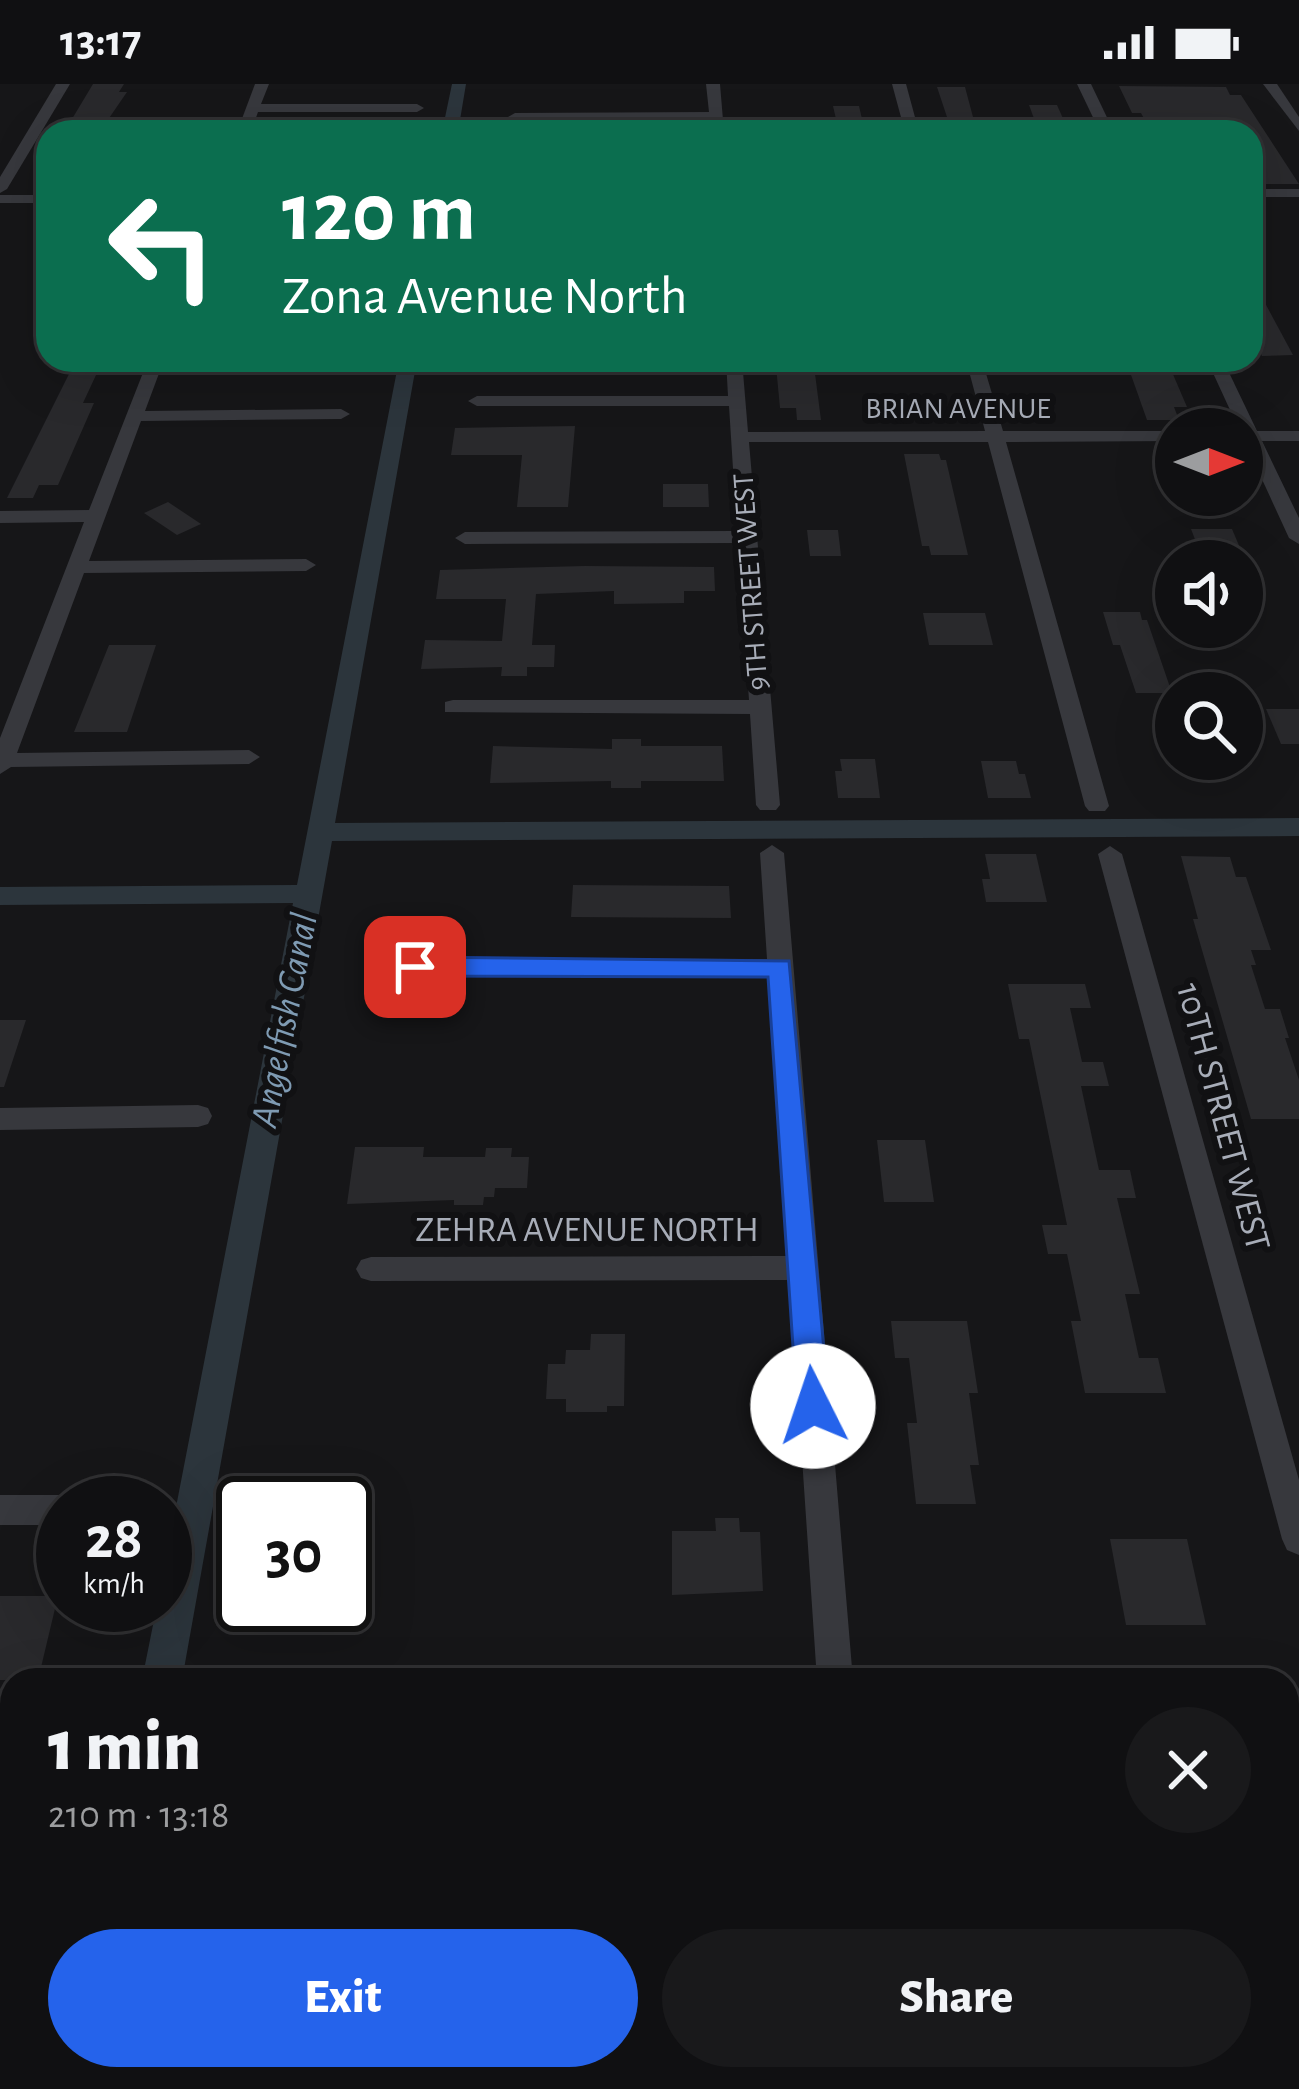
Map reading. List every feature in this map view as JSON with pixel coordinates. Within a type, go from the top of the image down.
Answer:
[{"type":"street","points":[[41,120],[63,84]]},
{"type":"street","points":[[248,120],[262,84]]},
{"type":"street","points":[[713,84],[716,120]]},
{"type":"street","points":[[898,84],[908,120]]},
{"type":"street","points":[[1084,84],[1101,120]]},
{"type":"street","points":[[1270,84],[1299,128]]},
{"type":"street","points":[[253,108],[417,108]]},
{"type":"street","points":[[515,117],[601,120]]},
{"type":"street","points":[[0,189],[36,129]]},
{"type":"street","points":[[1263,193],[1299,194]]},
{"type":"street","points":[[0,199],[36,199]]},
{"type":"street","points":[[152,372],[1,764],[249,757]]},
{"type":"street","name":"9TH STREET WEST","points":[[735,372],[768,805]]},
{"type":"street","points":[[977,372],[1097,806]]},
{"type":"street","points":[[1220,372],[1235,408]]},
{"type":"street","points":[[477,401],[737,401]]},
{"type":"street","points":[[135,416],[340,414]]},
{"type":"street","name":"BRIAN AVENUE","points":[[740,437],[1155,436]]},
{"type":"street","points":[[1263,436],[1299,436]]},
{"type":"street","points":[[1263,469],[1299,538]]},
{"type":"street","points":[[0,517],[95,516]]},
{"type":"street","points":[[465,538],[747,537]]},
{"type":"street","points":[[76,567],[306,565]]},
{"type":"street","points":[[453,707],[761,707]]},
{"type":"street","points":[[772,853],[834,1668]]},
{"type":"street","name":"10TH STREET WEST","points":[[1110,854],[1299,1539]]},
{"type":"street","points":[[415,967],[780,968]]},
{"type":"street","points":[[0,1119],[198,1116]]},
{"type":"street","name":"ZEHRA AVENUE NORTH","points":[[371,1268],[802,1268]]},
{"type":"street","points":[[0,1510],[36,1510]]},
{"type":"building","points":[[93,84],[124,84],[119,92],[127,92],[108,120],[71,120]]},
{"type":"building","points":[[1119,86],[1226,87],[1230,95],[1241,95],[1257,120],[1145,120],[1141,113],[1132,113]]},
{"type":"building","points":[[937,87],[965,87],[974,120],[948,120]]},
{"type":"building","points":[[1029,105],[1057,105],[1064,120],[1035,120]]},
{"type":"building","points":[[833,106],[859,106],[862,120],[836,120]]},
{"type":"building","points":[[1263,129],[1299,184],[1266,184],[1263,179]]},
{"type":"building","points":[[1263,299],[1293,355],[1263,356]]},
{"type":"building","points":[[70,372],[97,372],[83,403],[94,403],[58,485],[39,485],[33,498],[7,498]]},
{"type":"building","points":[[777,372],[815,372],[821,420],[797,420],[796,408],[780,408]]},
{"type":"building","points":[[1130,372],[1172,372],[1187,407],[1155,408],[1155,420],[1147,420]]},
{"type":"building","points":[[575,426],[568,507],[517,507],[522,455],[451,455],[455,428]]},
{"type":"building","points":[[904,454],[939,454],[946,460],[968,555],[931,555],[929,546],[922,546]]},
{"type":"building","points":[[663,484],[708,484],[709,507],[663,507]]},
{"type":"building","points":[[168,502],[201,524],[177,535],[144,513]]},
{"type":"building","points":[[1191,529],[1232,529],[1237,540],[1195,540]]},
{"type":"building","points":[[807,530],[838,530],[841,556],[810,556]]},
{"type":"building","points":[[714,567],[715,591],[684,591],[684,603],[614,604],[614,591],[536,594],[532,645],[555,645],[554,667],[527,667],[527,676],[501,676],[502,667],[421,669],[425,640],[502,641],[506,599],[436,599],[440,570]]},
{"type":"building","points":[[1103,612],[1140,612],[1165,672],[1155,672],[1155,693],[1136,693],[1120,645],[1113,645]]},
{"type":"building","points":[[923,613],[985,613],[993,645],[929,645]]},
{"type":"building","points":[[109,645],[156,645],[127,732],[74,732]]},
{"type":"building","points":[[1266,709],[1299,709],[1299,744],[1281,744]]},
{"type":"building","points":[[612,739],[641,739],[641,746],[722,746],[724,781],[641,781],[641,788],[611,788],[611,781],[490,783],[493,746],[612,749]]},
{"type":"building","points":[[840,759],[875,759],[880,798],[838,798],[835,771],[842,771]]},
{"type":"building","points":[[981,761],[1016,761],[1031,798],[988,798]]},
{"type":"building","points":[[985,854],[1036,854],[1047,902],[986,902],[982,879],[990,879]]},
{"type":"building","points":[[1181,856],[1230,857],[1236,877],[1246,877],[1271,950],[1251,950],[1256,965],[1251,965],[1265,1009],[1280,1009],[1299,1080],[1299,1119],[1251,1119],[1193,919],[1198,919]]},
{"type":"building","points":[[573,885],[729,886],[731,918],[571,917]]},
{"type":"building","points":[[1008,984],[1085,984],[1091,1008],[1070,1008],[1082,1062],[1103,1062],[1109,1086],[1081,1086],[1099,1170],[1130,1170],[1136,1198],[1117,1198],[1140,1294],[1125,1294],[1139,1358],[1158,1358],[1166,1393],[1085,1393],[1071,1321],[1081,1321],[1067,1254],[1048,1254],[1042,1225],[1067,1225],[1029,1039],[1019,1039]]},
{"type":"building","points":[[0,1020],[26,1020],[4,1087],[0,1087]]},
{"type":"building","points":[[877,1140],[925,1140],[934,1202],[884,1202]]},
{"type":"building","points":[[355,1147],[424,1147],[423,1157],[485,1157],[486,1148],[512,1148],[511,1157],[529,1157],[527,1188],[495,1188],[494,1197],[484,1197],[483,1205],[454,1205],[454,1200],[347,1204]]},
{"type":"building","points":[[891,1321],[967,1321],[978,1393],[969,1393],[979,1465],[970,1465],[976,1504],[916,1504],[907,1423],[917,1423],[909,1358],[895,1358]]},
{"type":"building","points":[[591,1334],[625,1334],[624,1406],[607,1406],[607,1412],[566,1412],[566,1399],[546,1399],[548,1364],[565,1364],[566,1350],[590,1350]]},
{"type":"building","points":[[715,1518],[739,1518],[740,1532],[760,1532],[763,1591],[672,1595],[672,1531],[716,1531]]},
{"type":"building","points":[[1110,1539],[1187,1539],[1206,1625],[1126,1625]]},
{"type":"building","points":[[0,1596],[36,1596],[36,1632],[49,1632],[41,1668],[0,1668]]},
{"type":"waterway","name":"Angelfish Canal","points":[[452,120],[459,84]]},
{"type":"waterway","name":"Angelfish Canal","points":[[320,832],[406,372]]},
{"type":"waterway","points":[[320,832],[1299,827]]},
{"type":"waterway","name":"Angelfish Canal","points":[[164,1668],[320,832]]},
{"type":"waterway","points":[[0,896],[308,894]]},
{"type":"route","points":[[415,967],[780,968],[813,1406]]}]
